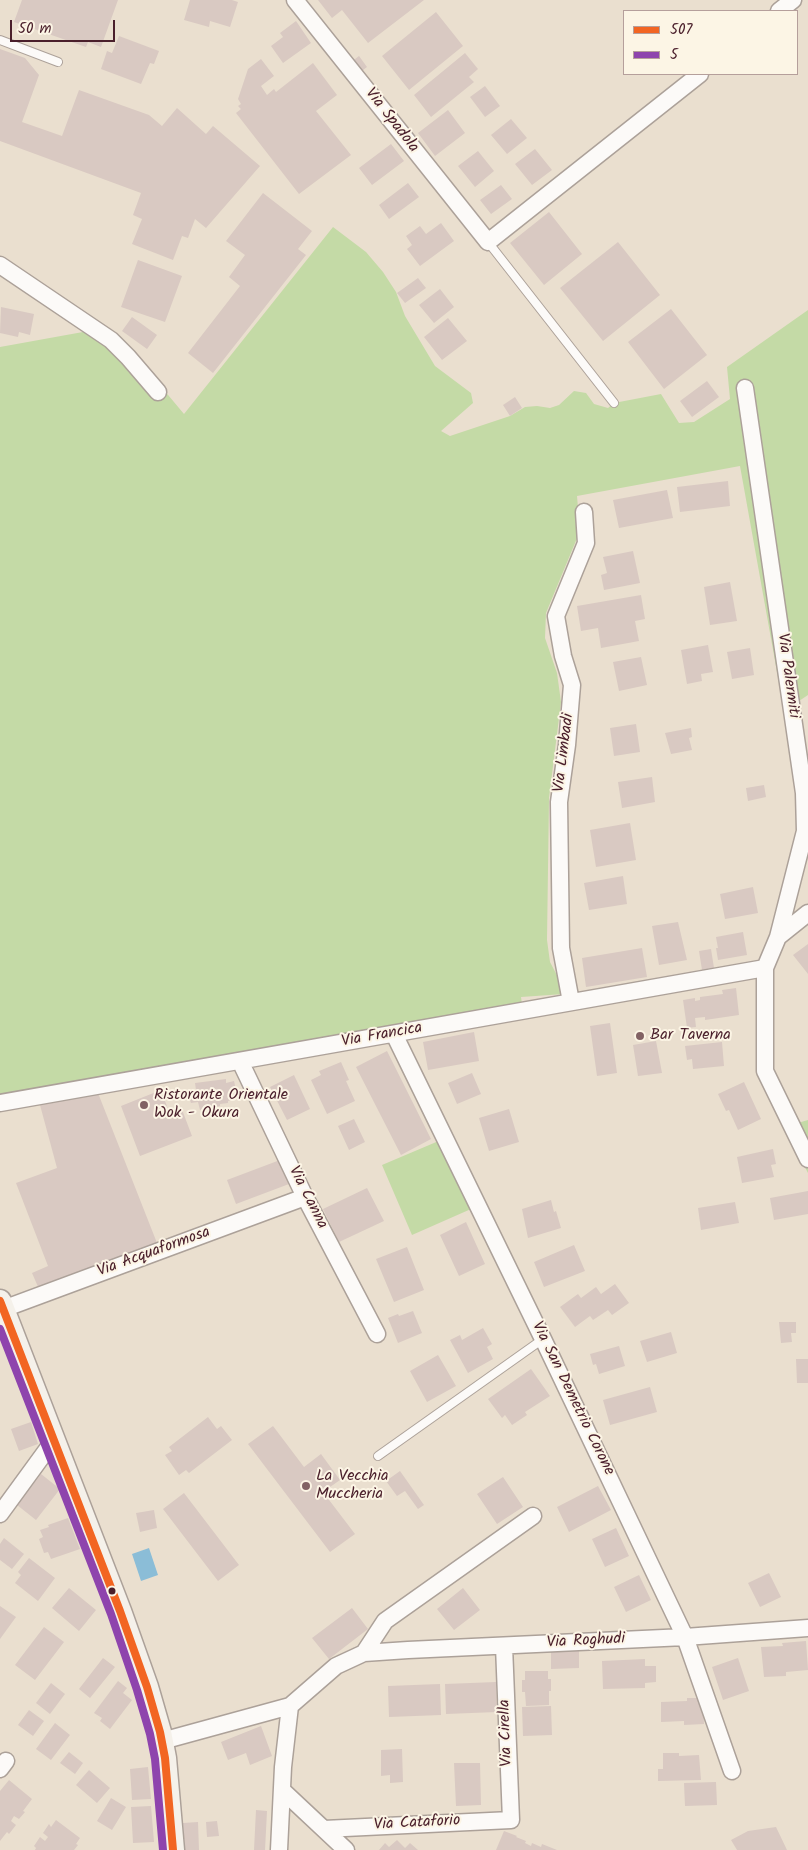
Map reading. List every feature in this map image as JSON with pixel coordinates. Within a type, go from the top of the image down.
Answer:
[{"type":"main road","points":[[1,1305],[129,1636],[152,1702],[162,1741],[173,1850]]},
{"type":"street","name":"Via Spadola","points":[[296,0],[488,242]]},
{"type":"street","points":[[780,10],[793,0]]},
{"type":"street","points":[[488,242],[699,75]]},
{"type":"street","points":[[0,265],[111,340],[158,392]]},
{"type":"street","name":"Via Palermiti","points":[[745,388],[804,793],[805,831],[778,937],[765,968],[765,1070],[808,1160]]},
{"type":"street","name":"Via Limbadi","points":[[571,1002],[561,948],[559,802],[567,745],[572,685],[563,656],[556,616],[586,543],[584,512]]},
{"type":"street","points":[[778,937],[808,913]]},
{"type":"street","name":"Via Francica","points":[[0,1103],[765,968]]},
{"type":"street","name":"Via San Demetrio Corone","points":[[394,1034],[543,1339],[685,1637],[732,1771]]},
{"type":"street","name":"Via Canna","points":[[240,1061],[305,1197],[377,1334]]},
{"type":"street","name":"Via Acquaformosa","points":[[1,1305],[305,1197]]},
{"type":"street","points":[[0,1514],[54,1440]]},
{"type":"street","points":[[364,1653],[385,1621],[533,1516]]},
{"type":"street","name":"Via Roghudi","points":[[162,1741],[290,1706],[336,1666],[364,1653],[685,1637],[808,1628]]},
{"type":"street","name":"Via Cirella","points":[[504,1646],[511,1820]]},
{"type":"street","points":[[279,1850],[284,1748],[290,1706]]},
{"type":"street","points":[[282,1790],[346,1850]]},
{"type":"street","name":"Via Cataforio","points":[[324,1829],[511,1820]]},
{"type":"lane","points":[[0,40],[58,62]]},
{"type":"lane","name":"Via Spadola","points":[[488,242],[614,402]]},
{"type":"lane","points":[[378,1456],[543,1339]]},
{"type":"green space","points":[[333,227],[366,252],[383,272],[396,292],[405,316],[435,366],[471,393],[473,403],[441,431],[450,436],[510,416],[525,407],[550,408],[559,405],[574,391],[586,393],[594,404],[608,408],[614,403],[661,394],[679,423],[694,422],[730,399],[727,367],[808,310],[808,695],[784,711],[740,466],[577,496],[580,531],[546,613],[545,638],[557,673],[561,702],[549,798],[547,940],[550,962],[562,985],[564,994],[521,997],[523,1011],[0,1105],[0,347],[94,330],[143,365],[184,414]]},
{"type":"green space","points":[[808,1120],[808,1173],[784,1127]]},
{"type":"green space","points":[[441,1140],[471,1209],[412,1235],[382,1165]]},
{"type":"water","points":[[149,1548],[158,1575],[141,1581],[132,1554]]},
{"type":"building","points":[[22,0],[118,0],[101,47],[88,42],[86,47],[14,22]]},
{"type":"building","points":[[190,0],[232,0],[238,2],[230,27],[210,21],[209,27],[184,20]]},
{"type":"building","points":[[318,0],[424,0],[368,43],[342,10],[332,18]]},
{"type":"building","points":[[436,12],[463,46],[409,90],[382,56]]},
{"type":"building","points":[[296,21],[311,43],[283,63],[271,46],[283,37],[280,33]]},
{"type":"building","points":[[119,36],[159,51],[154,64],[150,63],[141,84],[101,69],[107,51],[112,53]]},
{"type":"building","points":[[0,49],[25,58],[39,75],[22,122],[62,136],[79,90],[149,115],[162,126],[177,108],[206,134],[213,126],[260,166],[206,228],[195,219],[188,238],[182,236],[173,260],[132,244],[142,219],[133,215],[141,193],[0,141]]},
{"type":"building","points":[[465,53],[478,69],[469,77],[474,82],[431,117],[414,95]]},
{"type":"building","points":[[359,56],[367,67],[358,74],[350,63]]},
{"type":"building","points":[[261,59],[274,76],[261,86],[267,95],[274,89],[276,92],[313,63],[337,95],[316,111],[351,155],[299,194],[236,113],[241,109],[238,106],[241,104],[238,99],[248,69]]},
{"type":"building","points":[[485,86],[500,106],[485,117],[470,97]]},
{"type":"building","points":[[448,110],[465,133],[435,156],[418,133]]},
{"type":"building","points":[[511,119],[527,138],[507,154],[491,135]]},
{"type":"building","points":[[391,144],[404,161],[372,185],[359,168]]},
{"type":"building","points":[[535,149],[552,170],[532,185],[515,164]]},
{"type":"building","points":[[478,151],[494,171],[475,187],[458,166]]},
{"type":"building","points":[[408,183],[419,197],[389,219],[379,205]]},
{"type":"building","points":[[501,185],[512,199],[491,214],[480,200]]},
{"type":"building","points":[[263,193],[312,231],[298,249],[306,255],[213,373],[188,353],[240,286],[229,277],[245,255],[226,241]]},
{"type":"building","points":[[549,212],[582,254],[544,285],[510,243]]},
{"type":"building","points":[[441,223],[454,241],[420,266],[407,249],[412,245],[406,236],[420,226],[426,234]]},
{"type":"building","points":[[618,242],[660,295],[603,341],[560,288]]},
{"type":"building","points":[[138,260],[182,276],[165,322],[121,307]]},
{"type":"building","points":[[418,278],[426,288],[405,303],[397,293]]},
{"type":"building","points":[[440,289],[454,307],[434,323],[419,305]]},
{"type":"building","points":[[1,307],[34,314],[30,335],[19,332],[18,337],[0,333]]},
{"type":"building","points":[[671,309],[707,355],[664,389],[628,342]]},
{"type":"building","points":[[132,317],[157,335],[147,349],[122,331]]},
{"type":"building","points":[[448,318],[467,341],[442,360],[424,337]]},
{"type":"building","points":[[707,381],[719,397],[692,417],[680,401]]},
{"type":"building","points":[[515,397],[522,408],[510,416],[503,405]]},
{"type":"building","points":[[728,481],[730,506],[680,512],[677,487]]},
{"type":"building","points":[[667,490],[673,518],[619,528],[613,500]]},
{"type":"building","points":[[633,551],[640,583],[604,590],[601,575],[607,573],[603,557]]},
{"type":"building","points":[[730,582],[737,621],[710,625],[704,587]]},
{"type":"building","points":[[641,595],[645,619],[635,621],[639,641],[601,648],[598,628],[581,631],[577,606]]},
{"type":"building","points":[[708,645],[713,672],[701,674],[702,681],[687,684],[681,650]]},
{"type":"building","points":[[750,648],[754,675],[732,679],[727,652]]},
{"type":"building","points":[[641,657],[647,685],[619,691],[613,662]]},
{"type":"building","points":[[636,724],[640,752],[614,756],[610,728]]},
{"type":"building","points":[[691,728],[692,737],[689,738],[692,750],[671,754],[665,733]]},
{"type":"building","points":[[652,777],[655,802],[622,808],[618,782]]},
{"type":"building","points":[[764,785],[766,797],[748,801],[746,788]]},
{"type":"building","points":[[630,823],[636,860],[596,867],[590,830]]},
{"type":"building","points":[[623,876],[627,904],[589,910],[584,883]]},
{"type":"building","points":[[753,887],[758,913],[725,919],[720,894]]},
{"type":"building","points":[[678,922],[687,960],[659,965],[652,926]]},
{"type":"building","points":[[743,932],[747,955],[718,960],[716,937]]},
{"type":"building","points":[[808,944],[808,974],[793,955]]},
{"type":"building","points":[[642,948],[647,977],[586,987],[582,958]]},
{"type":"building","points":[[711,949],[714,968],[702,970],[699,951]]},
{"type":"building","points":[[736,988],[739,1015],[705,1020],[705,1017],[695,1018],[696,1027],[687,1028],[683,1000],[695,998],[695,1001],[700,1000],[700,997],[723,994],[722,990]]},
{"type":"building","points":[[610,1023],[617,1073],[597,1076],[590,1026]]},
{"type":"building","points":[[474,1032],[479,1061],[428,1070],[423,1042]]},
{"type":"building","points":[[656,1041],[662,1073],[638,1076],[633,1045]]},
{"type":"building","points":[[722,1042],[724,1066],[693,1069],[692,1059],[687,1060],[685,1046]]},
{"type":"building","points":[[387,1051],[431,1139],[401,1155],[356,1067]]},
{"type":"building","points":[[341,1062],[349,1080],[346,1081],[355,1101],[327,1114],[311,1080],[321,1075],[319,1071]]},
{"type":"building","points":[[472,1073],[481,1094],[457,1104],[448,1083]]},
{"type":"building","points":[[294,1075],[310,1109],[287,1120],[270,1087]]},
{"type":"building","points":[[226,1079],[226,1083],[234,1081],[238,1098],[228,1101],[228,1103],[220,1104],[220,1106],[200,1110],[198,1102],[191,1103],[187,1092],[196,1090],[195,1083]]},
{"type":"building","points":[[744,1082],[761,1119],[738,1130],[729,1110],[726,1111],[718,1094]]},
{"type":"building","points":[[161,1090],[169,1112],[181,1107],[192,1136],[140,1156],[121,1106]]},
{"type":"building","points":[[98,1093],[157,1243],[39,1289],[32,1273],[48,1266],[16,1183],[57,1168],[40,1105]]},
{"type":"building","points":[[509,1109],[519,1142],[489,1151],[479,1118]]},
{"type":"building","points":[[354,1119],[365,1142],[349,1150],[338,1126]]},
{"type":"building","points":[[773,1149],[776,1164],[771,1165],[774,1177],[742,1183],[737,1157]]},
{"type":"building","points":[[280,1160],[289,1184],[236,1204],[227,1180]]},
{"type":"building","points":[[367,1188],[384,1221],[339,1242],[323,1209]]},
{"type":"building","points":[[808,1191],[808,1214],[774,1220],[770,1198]]},
{"type":"building","points":[[551,1200],[561,1228],[528,1238],[522,1209]]},
{"type":"building","points":[[735,1202],[739,1223],[701,1230],[698,1208]]},
{"type":"building","points":[[466,1222],[485,1264],[459,1276],[440,1235]]},
{"type":"building","points":[[574,1245],[585,1271],[544,1287],[534,1262]]},
{"type":"building","points":[[407,1247],[424,1290],[394,1302],[376,1259]]},
{"type":"building","points":[[615,1284],[629,1303],[612,1315],[608,1310],[593,1320],[590,1316],[575,1327],[560,1307],[578,1294],[581,1298],[596,1287],[601,1294]]},
{"type":"building","points":[[413,1311],[422,1333],[398,1343],[388,1318]]},
{"type":"building","points":[[779,1322],[796,1322],[796,1333],[791,1333],[792,1342],[781,1343]]},
{"type":"building","points":[[483,1328],[492,1344],[487,1347],[493,1359],[468,1373],[450,1340],[460,1335],[462,1340]]},
{"type":"building","points":[[671,1332],[677,1353],[647,1362],[640,1341]]},
{"type":"building","points":[[619,1346],[625,1366],[599,1374],[596,1364],[593,1365],[590,1354]]},
{"type":"building","points":[[438,1355],[456,1386],[427,1402],[410,1371]]},
{"type":"building","points":[[796,1359],[808,1359],[808,1383],[797,1383]]},
{"type":"building","points":[[531,1369],[550,1396],[525,1412],[527,1415],[512,1425],[505,1415],[502,1418],[488,1399]]},
{"type":"building","points":[[650,1387],[657,1412],[610,1425],[603,1400]]},
{"type":"building","points":[[208,1417],[217,1429],[221,1426],[232,1440],[189,1473],[186,1470],[179,1475],[165,1455],[172,1451],[169,1447]]},
{"type":"building","points":[[31,1422],[38,1444],[19,1451],[11,1429]]},
{"type":"building","name":"La Vecchia Muccheria","points":[[273,1426],[304,1467],[321,1454],[340,1480],[323,1492],[355,1534],[330,1552],[248,1444]]},
{"type":"building","points":[[400,1471],[424,1505],[418,1509],[405,1491],[397,1496],[386,1481]]},
{"type":"building","points":[[41,1474],[60,1489],[36,1520],[17,1505]]},
{"type":"building","points":[[503,1477],[523,1507],[497,1524],[477,1494]]},
{"type":"building","points":[[598,1486],[611,1510],[569,1532],[557,1507]]},
{"type":"building","points":[[184,1493],[239,1565],[218,1581],[163,1509]]},
{"type":"building","points":[[154,1510],[157,1528],[140,1532],[136,1513]]},
{"type":"building","points":[[68,1518],[80,1549],[51,1559],[48,1552],[44,1553],[39,1539],[43,1537],[40,1530]]},
{"type":"building","points":[[616,1528],[629,1556],[605,1567],[592,1539]]},
{"type":"building","points":[[4,1538],[24,1554],[12,1569],[0,1560],[0,1544]]},
{"type":"building","points":[[29,1558],[55,1578],[38,1601],[15,1583],[21,1575],[18,1572]]},
{"type":"building","points":[[769,1573],[781,1597],[760,1607],[748,1583]]},
{"type":"building","points":[[639,1575],[651,1600],[626,1612],[614,1587]]},
{"type":"building","points":[[69,1588],[96,1610],[79,1631],[52,1608]]},
{"type":"building","points":[[463,1588],[480,1610],[454,1630],[437,1609]]},
{"type":"building","points":[[0,1606],[16,1617],[0,1639]]},
{"type":"building","points":[[352,1608],[368,1629],[329,1659],[312,1638]]},
{"type":"building","points":[[44,1627],[64,1642],[35,1680],[15,1665]]},
{"type":"building","points":[[806,1641],[808,1670],[786,1672],[786,1676],[764,1677],[761,1647],[783,1646],[782,1643]]},
{"type":"building","points":[[579,1647],[579,1668],[551,1669],[551,1648]]},
{"type":"building","points":[[103,1658],[115,1667],[90,1698],[79,1689]]},
{"type":"building","points":[[738,1658],[749,1691],[723,1700],[712,1667]]},
{"type":"building","points":[[645,1659],[645,1666],[656,1666],[656,1682],[645,1683],[645,1688],[603,1689],[602,1661]]},
{"type":"building","points":[[525,1671],[548,1671],[548,1679],[551,1679],[549,1705],[526,1706],[525,1692],[522,1692],[522,1680],[525,1680]]},
{"type":"building","points":[[118,1681],[127,1688],[123,1693],[132,1700],[110,1729],[100,1721],[102,1718],[94,1713]]},
{"type":"building","points":[[496,1682],[497,1712],[446,1714],[445,1684]]},
{"type":"building","points":[[51,1683],[65,1694],[50,1714],[36,1703]]},
{"type":"building","points":[[440,1684],[441,1715],[389,1717],[388,1686]]},
{"type":"building","points":[[687,1698],[703,1698],[704,1724],[684,1725],[684,1721],[661,1722],[661,1702],[687,1701]]},
{"type":"building","points":[[551,1706],[552,1735],[523,1736],[522,1707]]},
{"type":"building","points":[[29,1710],[44,1721],[33,1736],[18,1725]]},
{"type":"building","points":[[55,1723],[70,1735],[51,1760],[36,1749]]},
{"type":"building","points":[[261,1726],[272,1756],[250,1765],[246,1753],[228,1760],[221,1742]]},
{"type":"building","points":[[402,1749],[403,1782],[390,1783],[390,1775],[381,1776],[381,1750]]},
{"type":"building","points":[[69,1752],[83,1763],[75,1774],[60,1763]]},
{"type":"building","points":[[663,1753],[679,1753],[679,1756],[699,1755],[701,1780],[658,1781],[658,1769],[663,1769]]},
{"type":"building","points":[[454,1763],[480,1763],[481,1805],[456,1806]]},
{"type":"building","points":[[148,1767],[151,1799],[132,1800],[130,1769]]},
{"type":"building","points":[[89,1770],[110,1788],[97,1803],[76,1785]]},
{"type":"building","points":[[9,1780],[32,1799],[19,1819],[14,1816],[11,1821],[16,1825],[0,1841],[0,1791]]},
{"type":"building","points":[[716,1782],[717,1805],[685,1806],[684,1783]]},
{"type":"building","points":[[111,1798],[126,1807],[112,1830],[97,1821]]},
{"type":"building","points":[[151,1806],[154,1842],[133,1843],[131,1807]]},
{"type":"building","points":[[256,1810],[267,1811],[265,1850],[254,1850]]},
{"type":"building","points":[[56,1820],[80,1838],[76,1844],[78,1845],[74,1850],[35,1850],[34,1846],[40,1837],[45,1841],[48,1837],[43,1833],[49,1824],[51,1827]]},
{"type":"building","points":[[217,1821],[219,1836],[207,1837],[206,1822]]},
{"type":"building","points":[[198,1822],[199,1850],[185,1850],[183,1823]]},
{"type":"building","points":[[776,1827],[787,1850],[737,1850],[731,1840],[748,1831]]},
{"type":"building","points":[[504,1831],[526,1841],[525,1843],[531,1846],[532,1843],[541,1847],[542,1844],[557,1850],[496,1850]]},
{"type":"building","points":[[397,1840],[405,1848],[410,1843],[418,1850],[379,1850],[385,1843],[389,1847]]},
{"type":"transit line","name":"507","points":[[0,1301],[120,1611],[147,1687],[160,1732],[165,1758],[173,1850]]},
{"type":"transit line","name":"5","points":[[0,1329],[111,1614],[137,1690],[155,1759],[163,1850]]},
{"type":"place","name":"Bar Taverna","points":[[640,1036]]},
{"type":"place","name":"Ristorante Orientale Wok - Okura","points":[[144,1105]]},
{"type":"place","name":"La Vecchia Muccheria","points":[[306,1486]]}]
